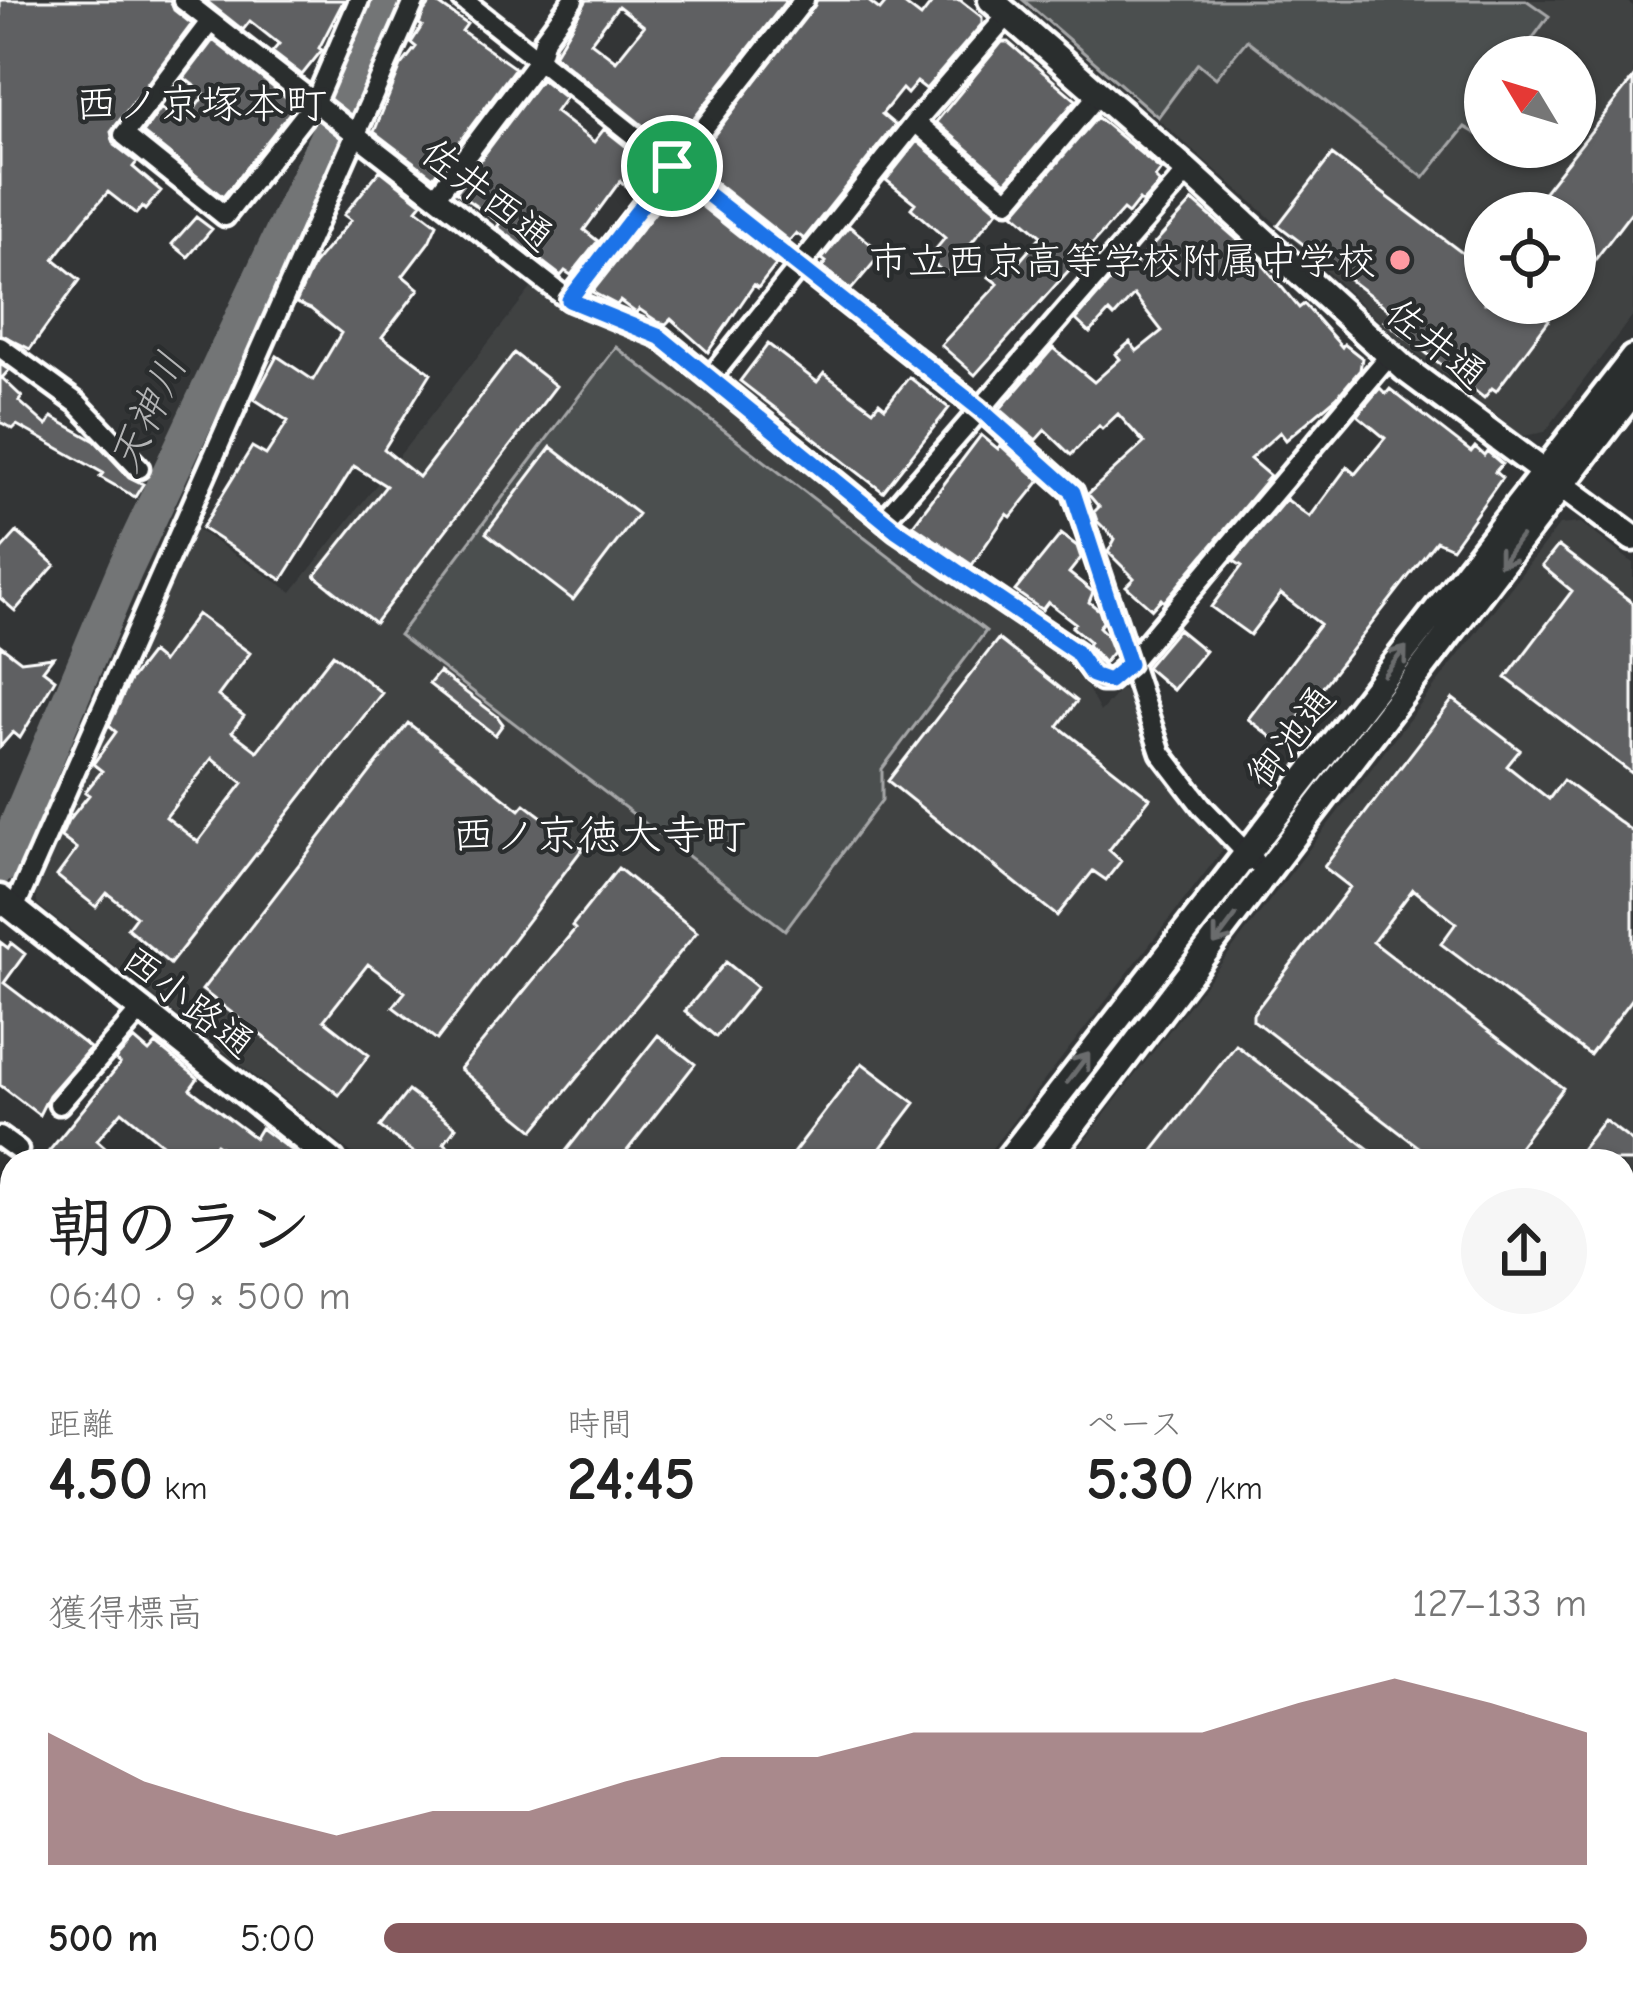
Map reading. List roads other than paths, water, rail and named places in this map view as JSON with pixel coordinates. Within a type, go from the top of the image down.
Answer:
[{"type":"street","name":"佐井西通","points":[[183,0],[569,300],[648,330],[884,520],[1076,652],[1101,681],[1109,681],[1129,664]]},
{"type":"street","points":[[210,22],[124,135],[225,216],[315,102],[359,0]]},
{"type":"street","points":[[7,904],[351,129],[415,0]]},
{"type":"street","points":[[463,0],[980,409],[1073,492],[1161,753],[1244,853],[1268,872]]},
{"type":"street","points":[[436,196],[539,59],[544,38],[573,0]]},
{"type":"street","points":[[569,300],[804,0]]},
{"type":"street","points":[[711,377],[915,122],[999,7]]},
{"type":"street","name":"佐井通","points":[[999,7],[1189,171],[1390,355],[1633,538]]},
{"type":"street","points":[[915,122],[1007,201],[1098,95]]},
{"type":"street","points":[[884,520],[1189,171]]},
{"type":"street","points":[[0,346],[77,404],[139,468]]},
{"type":"street","points":[[1129,664],[1390,355]]},
{"type":"street","name":"御池通","points":[[1055,1149],[1268,872],[1633,358]]},
{"type":"street","name":"御池通","points":[[1016,1149],[1244,853],[1551,478],[1633,392]]},
{"type":"street","name":"西小路通","points":[[7,904],[317,1149]]},
{"type":"street","points":[[59,1104],[143,1008]]},
{"type":"waterway","name":"天神川","points":[[0,866],[125,569],[328,136],[385,0]]},
{"type":"place","name":"市立西京高等学校附属中学校","points":[[1400,260]]},
{"type":"district","name":"西ノ京塚本町","points":[[201,103]]},
{"type":"district","name":"西ノ京徳大寺町","points":[[599,834]]}]
